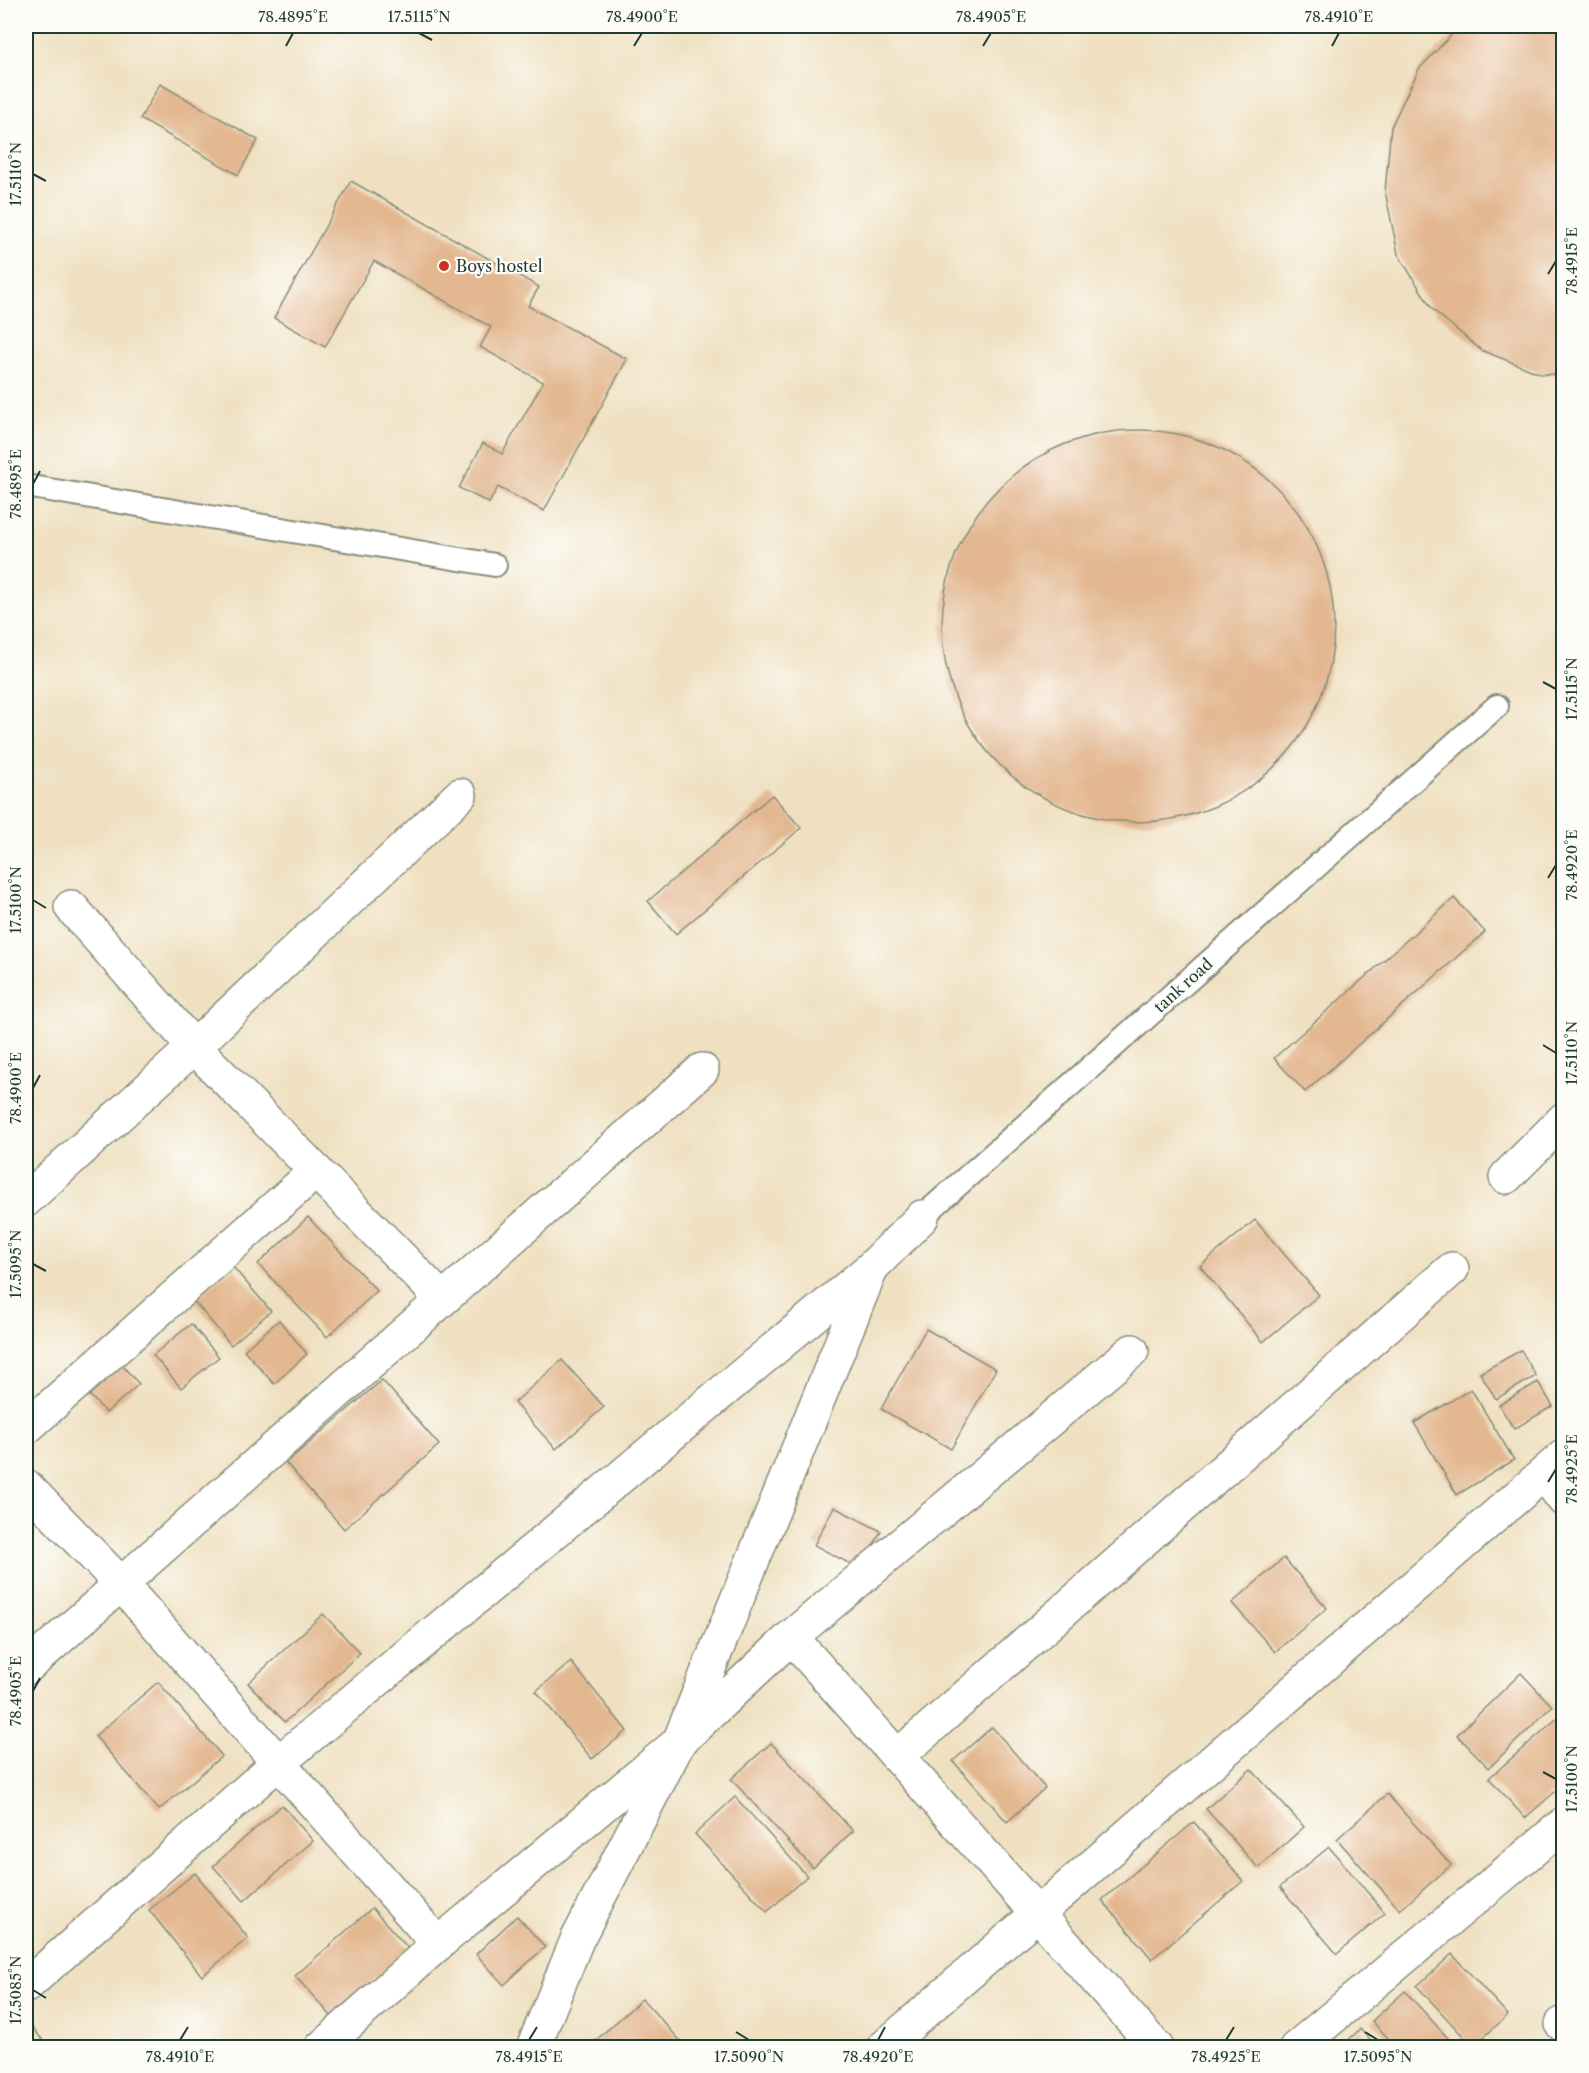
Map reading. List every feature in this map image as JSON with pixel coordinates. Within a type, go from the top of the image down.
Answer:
[{"type":"street","points":[[26,1200],[194,1047],[460,795]]},
{"type":"street","points":[[70,907],[194,1047],[442,1299]]},
{"type":"street","points":[[26,1668],[123,1585],[702,1070]]},
{"type":"street","points":[[1506,1177],[1563,1119]]},
{"type":"street","points":[[26,1428],[316,1171]]},
{"type":"street","name":"tank road","points":[[26,1986],[278,1763],[872,1268],[922,1217]]},
{"type":"street","points":[[533,2048],[577,1940],[679,1742],[872,1268]]},
{"type":"street","points":[[898,1756],[1452,1269]]},
{"type":"street","points":[[321,2048],[438,1944],[679,1742],[791,1637],[1132,1351]]},
{"type":"street","points":[[883,2048],[1553,1465],[1563,1500]]},
{"type":"street","points":[[26,1486],[123,1585],[438,1944]]},
{"type":"street","points":[[791,1637],[1157,2048]]},
{"type":"street","points":[[1296,2048],[1563,1824]]},
{"type":"lane","points":[[26,486],[495,565]]},
{"type":"lane","name":"tank road","points":[[922,1217],[1497,706]]},
{"type":"building","points":[[1460,26],[1564,26],[1564,375],[1541,374],[1481,350],[1432,309],[1398,254],[1385,191],[1391,127],[1419,69]]},
{"type":"building","points":[[160,84],[258,140],[238,175],[140,119]]},
{"type":"building","points":[[351,181],[539,287],[528,306],[627,359],[544,511],[498,487],[489,503],[459,488],[483,443],[502,454],[543,382],[480,347],[491,327],[374,261],[325,347],[274,318]]},
{"type":"building","points":[[1138,430],[1176,434],[1213,445],[1247,463],[1277,487],[1301,517],[1319,551],[1330,588],[1334,626],[1330,664],[1319,701],[1301,735],[1277,765],[1247,789],[1213,807],[1176,818],[1138,822],[1100,818],[1063,807],[1029,789],[999,765],[975,735],[957,701],[946,664],[942,626],[946,588],[957,551],[975,517],[999,487],[1029,463],[1063,445],[1100,434]]},
{"type":"building","points":[[772,795],[801,828],[676,934],[648,901]]},
{"type":"building","points":[[1454,898],[1485,932],[1305,1092],[1274,1058]]},
{"type":"building","points":[[308,1217],[377,1291],[327,1337],[258,1264]]},
{"type":"building","points":[[1255,1220],[1319,1295],[1263,1342],[1200,1266]]},
{"type":"building","points":[[233,1267],[271,1311],[231,1345],[193,1300]]},
{"type":"building","points":[[279,1320],[307,1354],[274,1384],[244,1350]]},
{"type":"building","points":[[191,1324],[219,1357],[181,1388],[153,1355]]},
{"type":"building","points":[[926,1329],[996,1369],[951,1449],[881,1409]]},
{"type":"building","points":[[1521,1350],[1536,1376],[1496,1399],[1480,1373]]},
{"type":"building","points":[[562,1360],[604,1407],[556,1449],[514,1403]]},
{"type":"building","points":[[118,1361],[139,1384],[106,1413],[85,1390]]},
{"type":"building","points":[[382,1380],[439,1445],[344,1529],[286,1463]]},
{"type":"building","points":[[1538,1382],[1553,1406],[1514,1429],[1499,1405]]},
{"type":"building","points":[[1471,1389],[1514,1460],[1457,1495],[1414,1423]]},
{"type":"building","points":[[834,1507],[881,1531],[860,1569],[814,1545]]},
{"type":"building","points":[[1284,1558],[1327,1608],[1275,1652],[1232,1603]]},
{"type":"building","points":[[323,1614],[360,1653],[285,1722],[248,1683]]},
{"type":"building","points":[[571,1662],[627,1731],[592,1759],[536,1691]]},
{"type":"building","points":[[1521,1673],[1552,1706],[1489,1768],[1457,1735]]},
{"type":"building","points":[[158,1682],[222,1756],[159,1810],[95,1736]]},
{"type":"building","points":[[1562,1714],[1564,1784],[1525,1818],[1489,1778]]},
{"type":"building","points":[[992,1727],[1045,1788],[1007,1822],[953,1761]]},
{"type":"building","points":[[771,1743],[853,1831],[813,1868],[731,1779]]},
{"type":"building","points":[[1251,1769],[1304,1827],[1258,1868],[1206,1809]]},
{"type":"building","points":[[1387,1794],[1451,1865],[1400,1910],[1337,1839]]},
{"type":"building","points":[[735,1797],[807,1876],[767,1912],[695,1834]]},
{"type":"building","points":[[282,1805],[313,1841],[244,1901],[213,1866]]},
{"type":"building","points":[[1194,1822],[1243,1881],[1152,1959],[1102,1900]]},
{"type":"building","points":[[1329,1847],[1385,1913],[1337,1954],[1280,1887]]},
{"type":"building","points":[[195,1873],[248,1938],[202,1976],[149,1910]]},
{"type":"building","points":[[372,1908],[408,1948],[332,2017],[295,1976]]},
{"type":"building","points":[[517,1916],[545,1947],[504,1985],[476,1954]]},
{"type":"building","points":[[1452,1954],[1508,2015],[1473,2047],[1417,1986]]},
{"type":"building","points":[[1405,1991],[1457,2048],[1397,2048],[1372,2021]]},
{"type":"building","points":[[642,1999],[687,2048],[599,2048],[594,2042]]},
{"type":"building","points":[[26,2021],[50,2048],[26,2048]]},
{"type":"building","points":[[1360,2029],[1377,2048],[1340,2048]]},
{"type":"place","name":"Boys hostel","points":[[444,266]]}]
